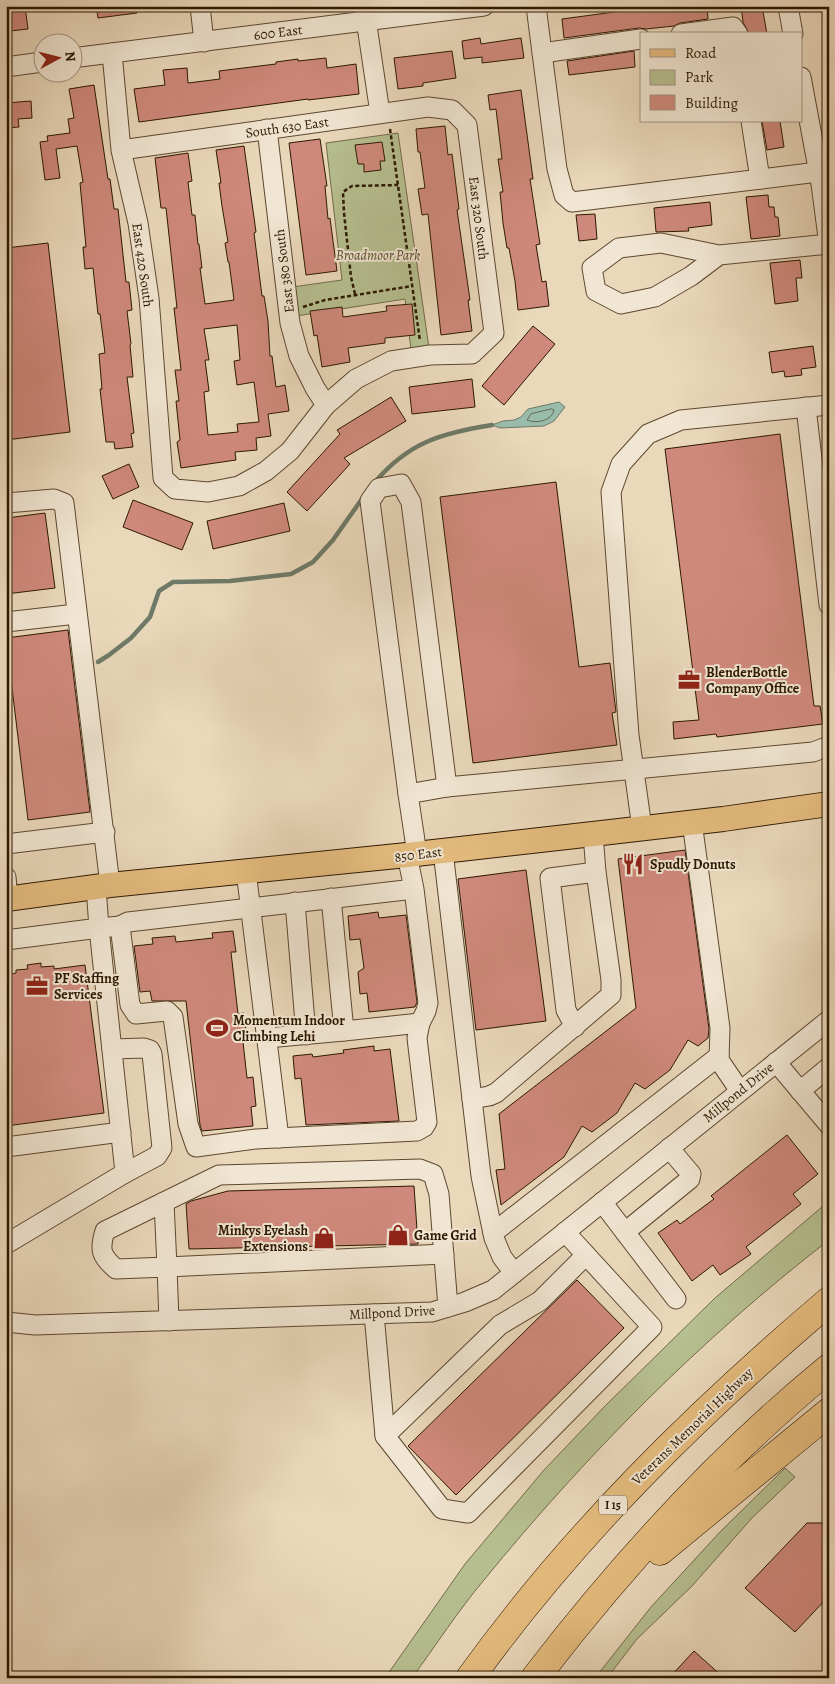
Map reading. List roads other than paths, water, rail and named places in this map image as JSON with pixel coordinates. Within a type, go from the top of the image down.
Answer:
[{"type":"highway","points":[[773,1348],[829,1281]]},
{"type":"highway","name":"Veterans Memorial Highway","points":[[470,1678],[543,1584],[628,1488],[705,1411],[773,1348],[829,1301]]},
{"type":"highway","points":[[534,1678],[643,1548],[713,1474],[829,1368]]},
{"type":"highway","points":[[590,1609],[829,1412]]},
{"type":"main road","name":"850 East","points":[[7,891],[103,886],[412,855],[829,804]]},
{"type":"street","points":[[200,6],[204,42]]},
{"type":"street","name":"600 East","points":[[82,57],[204,42],[365,14],[484,6]]},
{"type":"street","points":[[536,6],[558,169],[564,195],[572,202],[818,172]]},
{"type":"street","points":[[788,6],[793,32]]},
{"type":"street","points":[[365,14],[384,113]]},
{"type":"street","points":[[695,32],[733,27],[737,32]]},
{"type":"street","points":[[542,53],[640,39]]},
{"type":"street","name":"East 420 South","points":[[112,53],[121,150],[138,223],[149,298],[163,478],[175,489],[208,492],[238,486],[266,471],[290,451],[326,405]]},
{"type":"street","points":[[6,67],[32,63]]},
{"type":"street","points":[[719,255],[691,276],[655,297],[621,304],[596,291],[592,268],[619,248],[661,243],[719,255],[829,244],[802,83]]},
{"type":"street","name":"South 630 East","points":[[121,150],[428,107],[452,110]]},
{"type":"street","name":"East 320 South","points":[[326,405],[356,379],[390,361],[422,356],[472,354],[494,333],[467,125],[452,110]]},
{"type":"street","points":[[751,122],[760,179]]},
{"type":"street","name":"East 380 South","points":[[267,129],[290,323],[299,356],[326,405]]},
{"type":"street","points":[[642,828],[629,735],[611,492],[621,464],[648,434],[681,420],[829,405]]},
{"type":"street","points":[[806,407],[829,605]]},
{"type":"street","points":[[120,926],[130,1005],[136,1014],[167,1011],[173,1016],[188,1124],[196,1147],[278,1138],[417,1131],[424,1127],[427,1122],[417,1038],[428,1003],[414,888],[408,794],[370,501],[379,488],[401,484],[411,502],[447,788]]},
{"type":"street","points":[[6,503],[54,499],[64,503],[76,614],[105,832],[99,928],[125,1173]]},
{"type":"street","points":[[6,622],[76,614]]},
{"type":"street","points":[[408,794],[447,788],[813,752],[829,746]]},
{"type":"street","points":[[692,822],[720,1028],[719,1060],[740,1091]]},
{"type":"street","points":[[6,844],[105,832]]},
{"type":"street","points":[[472,1099],[496,1093],[611,996],[612,988],[596,872],[593,834]]},
{"type":"street","points":[[443,851],[482,1176],[493,1233],[502,1257],[514,1273]]},
{"type":"street","points":[[246,871],[278,1138]]},
{"type":"street","points":[[575,1027],[566,1010],[550,878],[596,872]]},
{"type":"street","points":[[6,940],[120,926],[128,922],[414,888]]},
{"type":"street","points":[[331,898],[344,1031]]},
{"type":"street","points":[[295,902],[306,1035]]},
{"type":"street","name":"Millpond Drive","points":[[6,1322],[35,1325],[432,1312],[465,1302],[493,1290],[829,1020]]},
{"type":"street","points":[[267,1038],[420,1024]]},
{"type":"street","points":[[6,1244],[157,1156],[162,1148],[150,1050],[144,1048],[112,1049]]},
{"type":"street","points":[[493,1233],[719,1056]]},
{"type":"street","points":[[776,1062],[829,1125]]},
{"type":"street","points":[[800,1091],[829,1067]]},
{"type":"street","points":[[6,1147],[121,1132]]},
{"type":"street","points":[[625,1232],[690,1179],[691,1174],[669,1148]]},
{"type":"street","points":[[444,1254],[116,1269],[105,1260],[100,1245],[105,1231],[219,1175],[420,1169],[433,1174],[437,1188],[444,1254],[448,1308]]},
{"type":"street","points":[[164,1202],[169,1321]]},
{"type":"street","points":[[602,1202],[676,1300]]},
{"type":"street","points":[[374,1314],[384,1436],[442,1509],[468,1513],[652,1327],[565,1232]]},
{"type":"street","points":[[384,1436],[500,1325],[540,1301],[586,1255]]},
{"type":"water","points":[[559,402],[565,407],[554,421],[544,426],[500,428],[492,425],[521,417],[528,409]]},
{"type":"waterway","points":[[375,482],[388,468],[414,448],[442,436],[492,425]]},
{"type":"waterway","points":[[98,662],[131,638],[150,617],[159,591],[173,582],[230,581],[291,574],[313,562],[333,540],[364,496]]},
{"type":"place","name":"BlenderBottle Company Office","points":[[689,680]]},
{"type":"place","name":"Spudly Donuts","points":[[633,864]]},
{"type":"place","name":"PF Staffing Services","points":[[37,986]]},
{"type":"place","name":"Momentum Indoor Climbing Lehi","points":[[217,1028]]},
{"type":"place","name":"Game Grid","points":[[398,1235]]},
{"type":"place","name":"Minkys Eyelash Extensions","points":[[324,1238]]},
{"type":"park label","name":"Broadmoor Park","points":[[378,255]]}]
